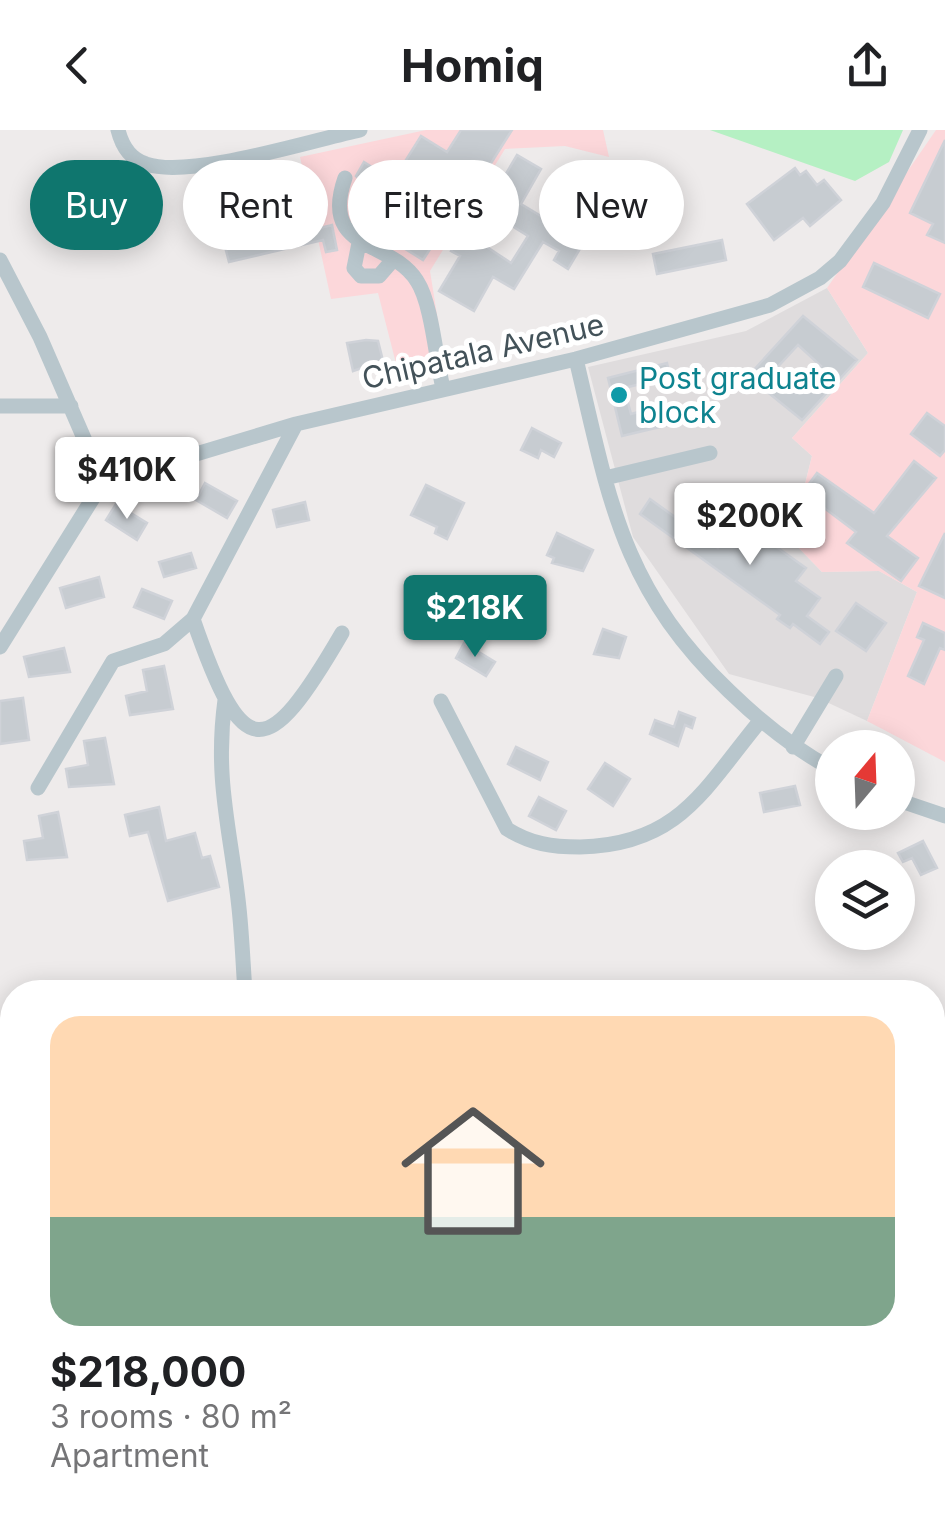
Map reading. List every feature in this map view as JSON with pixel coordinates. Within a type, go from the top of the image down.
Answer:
[{"type":"street","points":[[118,130],[130,155],[163,168],[186,168],[317,135],[360,130]]},
{"type":"street","name":"Chipatala Avenue","points":[[104,482],[296,424],[576,359],[741,315],[820,278],[840,260],[884,203],[920,130]]},
{"type":"street","points":[[345,178],[340,214],[348,226]]},
{"type":"street","points":[[358,250],[354,268],[361,276],[379,276],[392,261]]},
{"type":"street","points":[[372,250],[409,271],[420,287],[443,388]]},
{"type":"street","points":[[0,260],[104,482],[0,647]]},
{"type":"street","points":[[576,359],[604,478],[645,590],[679,638],[760,721],[815,759]]},
{"type":"street","points":[[0,406],[71,406]]},
{"type":"street","points":[[38,788],[114,660],[164,644],[192,618],[296,424]]},
{"type":"street","points":[[604,478],[710,453]]},
{"type":"street","points":[[192,618],[225,700],[244,726],[270,729],[281,724],[303,698],[342,633]]},
{"type":"street","points":[[793,747],[836,676]]},
{"type":"street","points":[[225,700],[219,747],[220,786],[239,906],[244,980]]},
{"type":"street","points":[[442,701],[494,810],[524,840],[553,847],[640,840],[668,826],[689,808],[760,721]]},
{"type":"street","points":[[915,806],[945,816]]},
{"type":"shaded area","points":[[426,130],[603,130],[609,157],[565,146],[505,149],[498,160],[348,160],[348,250],[443,250],[430,271],[446,371],[400,379],[378,293],[331,299],[320,250],[328,250],[328,160],[300,157]]},
{"type":"shaded area","points":[[936,130],[945,130],[945,762],[915,746],[915,730],[884,730],[867,721],[917,592],[879,571],[822,572],[791,540],[812,456],[792,438],[868,353],[827,288]]},
{"type":"shaded area","points":[[827,288],[868,353],[792,438],[812,456],[791,540],[822,572],[879,571],[917,592],[867,721],[818,698],[729,674],[633,537],[588,367],[746,331]]},
{"type":"green space","points":[[710,130],[903,130],[889,162],[855,181]]},
{"type":"building","points":[[461,130],[512,130],[493,160],[406,160],[421,136],[447,152]]},
{"type":"building","points":[[945,140],[945,243],[927,235],[933,224],[910,213]]},
{"type":"building","points":[[517,155],[539,168],[521,204],[539,215],[539,248],[514,289],[493,277],[474,311],[439,291],[460,256],[451,251],[492,250],[511,263],[528,236],[519,230],[519,160],[514,160]]},
{"type":"building","points":[[795,168],[800,175],[806,171],[817,185],[824,180],[841,200],[810,226],[803,218],[774,240],[747,204]]},
{"type":"building","points":[[332,225],[337,250],[326,252],[328,226]]},
{"type":"building","points":[[722,240],[726,260],[657,274],[653,254]]},
{"type":"building","points":[[226,250],[280,250],[229,262]]},
{"type":"building","points":[[407,250],[430,250],[423,260]]},
{"type":"building","points":[[579,250],[568,269],[554,260],[559,251]]},
{"type":"building","points":[[874,263],[940,294],[928,318],[863,287]]},
{"type":"building","points":[[803,316],[857,360],[802,420],[760,386],[751,373]],"holes":[[[798,345],[821,366],[795,393],[773,372]]]},
{"type":"building","points":[[378,341],[383,361],[353,371],[347,343]]},
{"type":"building","name":"Post graduate block","points":[[667,363],[670,377],[624,388],[631,414],[676,402],[681,422],[622,436],[608,378]]},
{"type":"building","points":[[927,413],[945,426],[945,450],[940,456],[911,434]]},
{"type":"building","points":[[532,428],[561,443],[554,457],[541,450],[538,458],[521,450]]},
{"type":"building","points":[[914,461],[936,478],[887,536],[918,558],[901,581],[847,543],[856,532],[803,492],[817,473],[874,513]]},
{"type":"building","points":[[205,483],[237,501],[227,518],[196,500]]},
{"type":"building","points":[[426,485],[464,503],[447,539],[435,533],[437,527],[411,515]]},
{"type":"building","points":[[650,499],[718,548],[739,520],[806,568],[796,581],[820,598],[807,616],[829,632],[820,644],[793,624],[790,628],[777,619],[780,615],[640,514]]},
{"type":"building","points":[[305,502],[309,520],[277,527],[273,510]]},
{"type":"building","points":[[116,504],[147,523],[137,540],[106,520]]},
{"type":"building","points":[[557,533],[593,550],[583,571],[552,563],[554,558],[547,555]]},
{"type":"building","points":[[945,533],[945,598],[919,586]]},
{"type":"building","points":[[191,553],[196,568],[164,577],[159,562]]},
{"type":"building","points":[[99,577],[104,597],[66,608],[60,588]]},
{"type":"building","points":[[142,589],[172,601],[164,619],[134,607]]},
{"type":"building","points":[[856,603],[886,623],[866,651],[836,631]]},
{"type":"building","points":[[923,623],[945,633],[945,650],[940,648],[924,684],[908,676],[924,640],[917,637]]},
{"type":"building","points":[[603,629],[626,637],[619,658],[594,654]]},
{"type":"building","points":[[464,643],[495,662],[486,676],[456,658]]},
{"type":"building","points":[[64,648],[70,672],[29,677],[24,657]]},
{"type":"building","points":[[164,666],[173,709],[130,715],[126,696],[147,691],[143,670]]},
{"type":"building","points":[[23,698],[29,740],[0,744],[0,701]]},
{"type":"building","points":[[679,712],[695,718],[692,728],[685,725],[678,746],[650,734],[655,720],[674,727]]},
{"type":"building","points":[[105,738],[114,784],[69,787],[66,769],[88,765],[84,741]]},
{"type":"building","points":[[516,747],[548,762],[540,780],[508,764]]},
{"type":"building","points":[[605,763],[630,779],[613,806],[588,789]]},
{"type":"building","points":[[795,786],[800,805],[764,812],[760,793]]},
{"type":"building","points":[[539,797],[566,811],[556,830],[529,816]]},
{"type":"building","points":[[159,807],[166,841],[195,833],[202,858],[210,856],[219,887],[168,901],[148,832],[130,836],[125,815]]},
{"type":"building","points":[[58,812],[67,857],[27,860],[24,841],[43,838],[39,816]]},
{"type":"building","points":[[923,841],[937,868],[921,875],[915,864],[915,850],[904,850]]},
{"type":"place","name":"Post graduate block","points":[[619,395]]}]
